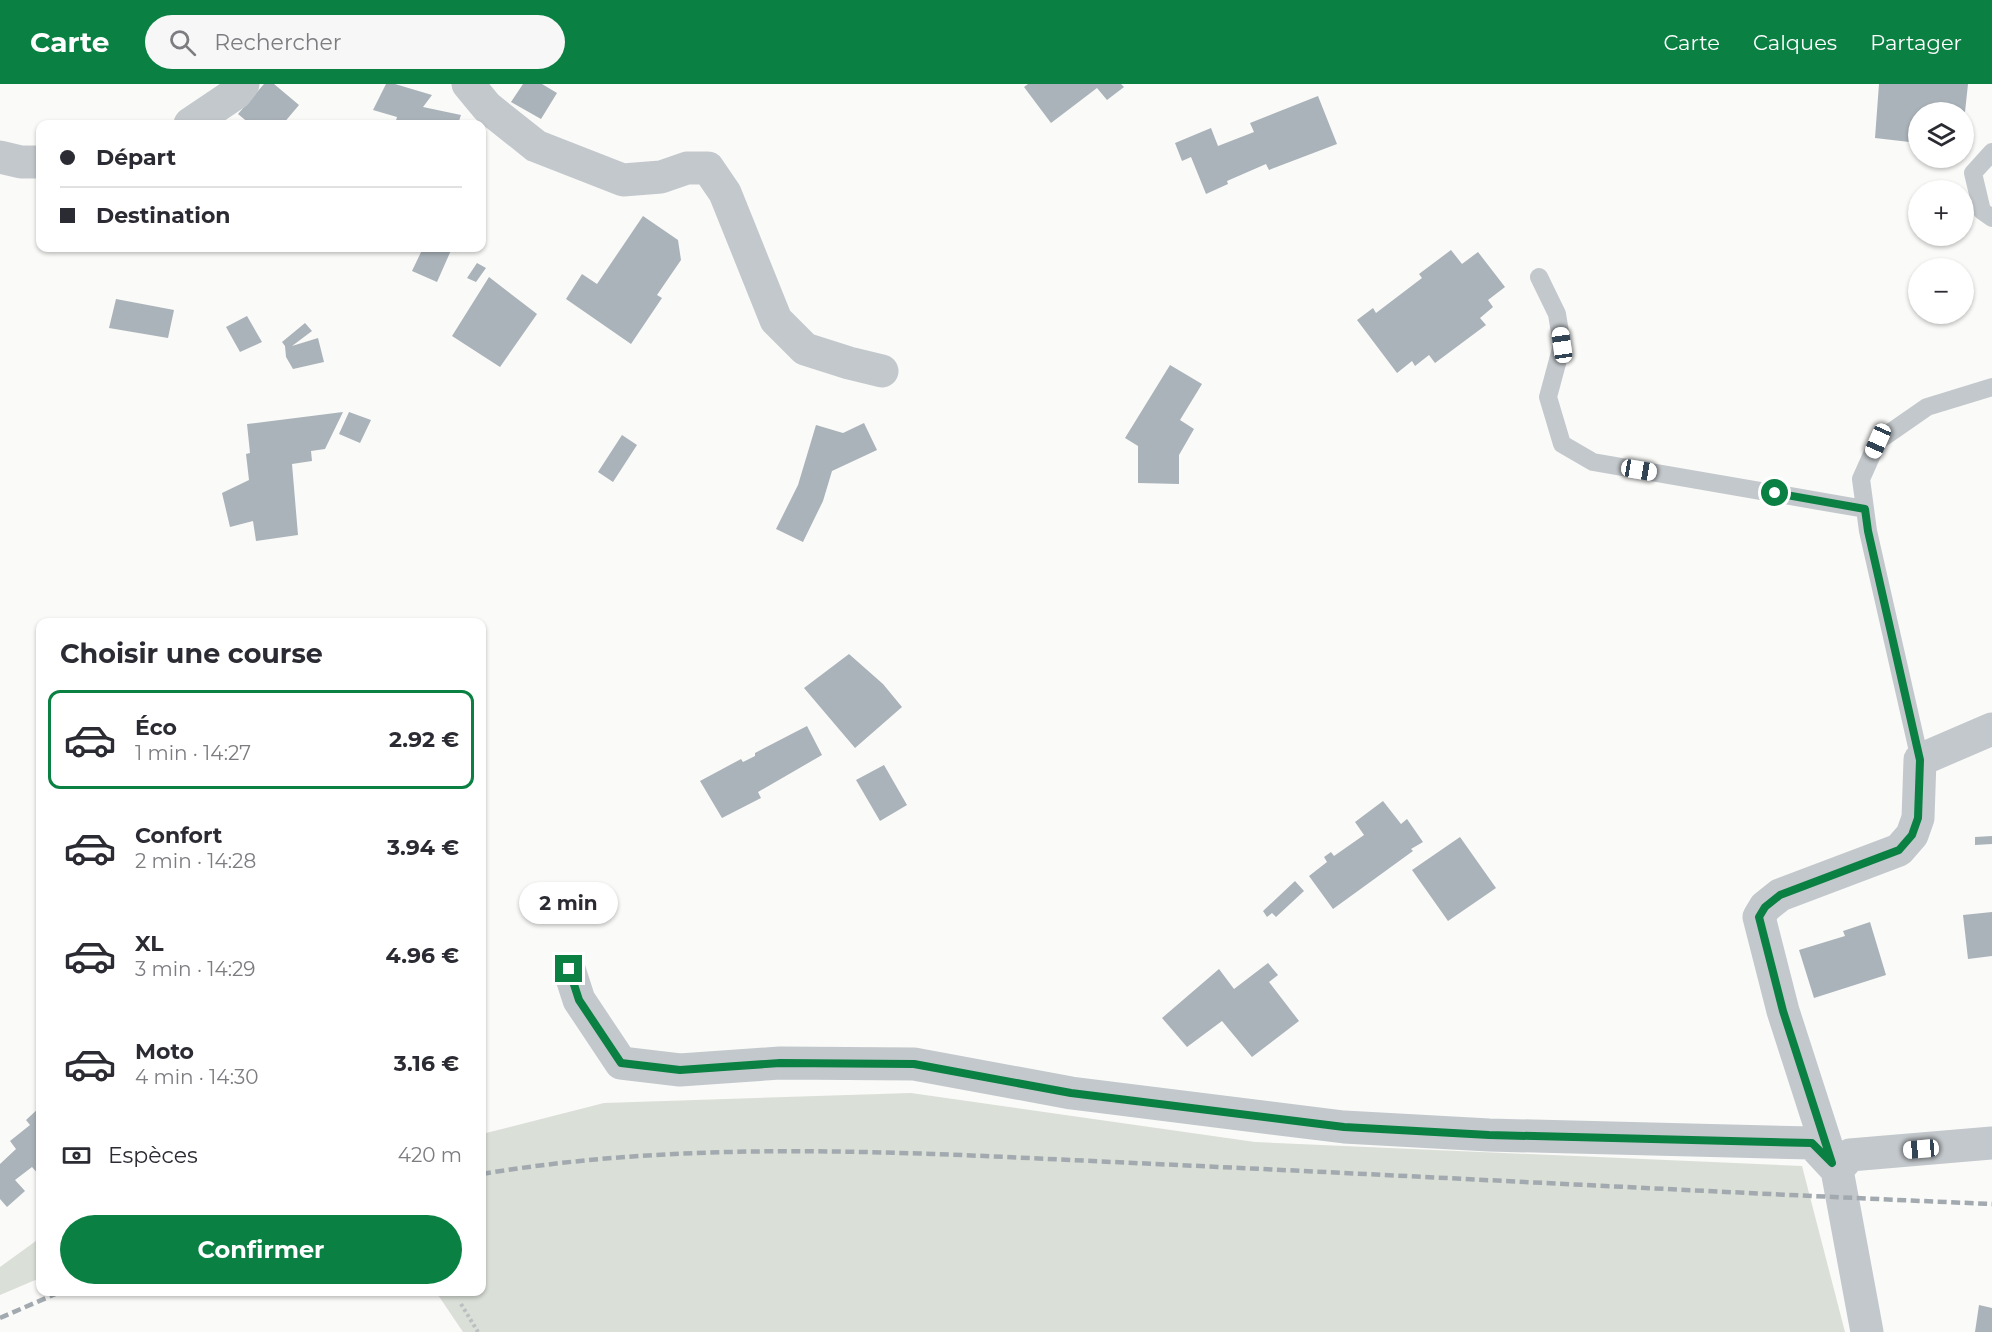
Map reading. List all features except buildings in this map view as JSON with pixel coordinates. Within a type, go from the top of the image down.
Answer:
[{"type":"street","points":[[196,120],[236,93],[243,84]]},
{"type":"street","points":[[468,84],[487,108],[536,146],[623,180],[661,177],[687,168],[708,168],[725,193],[776,320],[805,349],[882,371]]},
{"type":"street","points":[[0,157],[21,162],[36,162]]},
{"type":"street","points":[[1867,1332],[1835,1166],[1783,1011],[1759,917],[1765,907],[1780,895],[1899,850],[1912,835],[1918,818],[1920,760],[1992,729]]},
{"type":"street","points":[[569,969],[579,1000],[621,1063],[680,1070],[780,1063],[914,1064],[1071,1093],[1344,1127],[1489,1135],[1812,1143],[1835,1166]]},
{"type":"street","points":[[1835,1166],[1850,1155],[1992,1143]]},
{"type":"lane","points":[[1992,152],[1973,173],[1982,212],[1992,218]]},
{"type":"lane","points":[[1539,276],[1557,314],[1562,345],[1548,397],[1562,444],[1593,462],[1865,509]]},
{"type":"lane","points":[[1920,760],[1868,531],[1861,479],[1878,441],[1927,406],[1992,387]]},
{"type":"path","points":[[462,1304],[478,1332]]},
{"type":"shaded area","points":[[911,1093],[1255,1142],[1802,1166],[1845,1332],[463,1332],[439,1296],[486,1296],[486,1133],[604,1103]]},
{"type":"shaded area","points":[[36,1241],[36,1280],[0,1295],[0,1267]]},
{"type":"railway","points":[[486,1173],[563,1163],[644,1156],[807,1151],[1052,1159],[1992,1204]]},
{"type":"railway","points":[[0,1318],[51,1296]]},
{"type":"route","points":[[569,969],[579,1000],[621,1063],[680,1070],[780,1063],[914,1064],[1071,1093],[1344,1127],[1489,1135],[1812,1143],[1832,1163],[1798,1063],[1762,937],[1759,917],[1765,907],[1780,895],[1899,850],[1912,835],[1918,818],[1920,760],[1865,509],[1775,493]]}]
